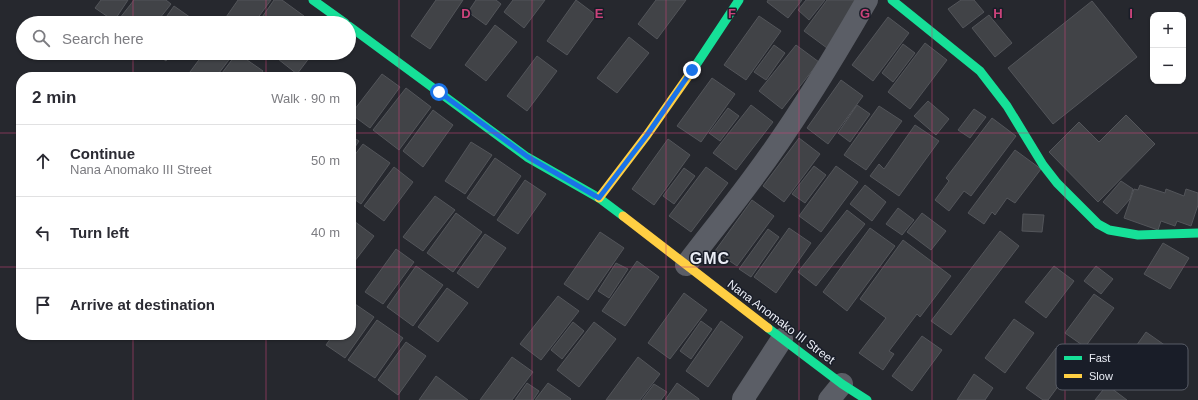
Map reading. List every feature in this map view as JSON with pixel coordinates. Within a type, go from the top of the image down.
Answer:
[{"type":"street","points":[[313,0],[335,16]]},
{"type":"street","points":[[599,198],[647,135],[739,0]]},
{"type":"street","points":[[686,265],[753,178],[778,142],[830,65],[867,0]]},
{"type":"street","points":[[892,0],[980,71],[1007,106],[1043,165],[1057,183],[1098,224],[1109,230],[1138,235],[1198,233]]},
{"type":"street","name":"Nana Anomako III Street","points":[[356,31],[528,157],[599,198],[782,339],[836,392],[867,400]]},
{"type":"street","points":[[743,400],[782,339]]},
{"type":"building","points":[[101,0],[128,0],[117,16],[107,16],[95,8]]},
{"type":"building","points":[[134,0],[166,0],[171,4],[162,16],[121,16]]},
{"type":"building","points":[[238,0],[271,0],[259,16],[227,16]]},
{"type":"building","points":[[274,0],[282,0],[304,16],[263,16]]},
{"type":"building","points":[[436,0],[463,0],[430,49],[411,36]]},
{"type":"building","points":[[476,0],[496,0],[501,4],[486,25],[468,12]]},
{"type":"building","points":[[513,0],[545,0],[524,28],[504,12]]},
{"type":"building","points":[[576,0],[596,15],[567,55],[547,41]]},
{"type":"building","points":[[656,0],[686,0],[657,39],[638,24]]},
{"type":"building","points":[[768,0],[802,0],[788,18],[767,2]]},
{"type":"building","points":[[806,0],[825,0],[809,20],[798,10]]},
{"type":"building","points":[[827,0],[864,0],[827,48],[804,31]]},
{"type":"building","points":[[961,0],[974,0],[984,12],[963,28],[948,9]]},
{"type":"building","points":[[1092,1],[1137,57],[1053,124],[1008,68]]},
{"type":"building","points":[[174,6],[188,16],[167,16]]},
{"type":"building","points":[[989,15],[1012,43],[995,57],[972,28]]},
{"type":"building","points":[[759,16],[781,31],[746,80],[724,65]]},
{"type":"building","points":[[888,17],[909,33],[873,81],[852,65]]},
{"type":"building","points":[[495,25],[517,42],[486,81],[465,65]]},
{"type":"building","points":[[629,37],[649,53],[617,93],[597,78]]},
{"type":"building","points":[[925,43],[947,60],[910,109],[888,92]]},
{"type":"building","points":[[903,44],[915,53],[893,82],[882,73]]},
{"type":"building","points":[[774,45],[785,53],[766,80],[754,72]]},
{"type":"building","points":[[796,45],[819,62],[782,109],[759,91]]},
{"type":"building","points":[[537,56],[557,71],[527,111],[507,96]]},
{"type":"building","points":[[199,60],[229,60],[220,72],[190,72]]},
{"type":"building","points":[[232,60],[247,60],[263,71],[262,72],[223,72]]},
{"type":"building","points":[[279,60],[308,60],[299,72],[294,72]]},
{"type":"building","points":[[382,74],[400,87],[370,128],[356,118],[356,108]]},
{"type":"building","points":[[712,78],[735,94],[701,142],[677,126]]},
{"type":"building","points":[[841,80],[863,96],[828,144],[807,128]]},
{"type":"building","points":[[406,88],[431,107],[399,150],[373,130]]},
{"type":"building","points":[[928,101],[949,119],[936,135],[914,116]]},
{"type":"building","points":[[751,105],[773,122],[736,170],[713,153]]},
{"type":"building","points":[[857,105],[870,114],[850,142],[838,133]]},
{"type":"building","points":[[879,106],[902,121],[866,170],[844,155]]},
{"type":"building","points":[[728,108],[739,116],[720,141],[709,133]]},
{"type":"building","points":[[974,109],[986,117],[970,138],[958,130]]},
{"type":"building","points":[[433,110],[453,125],[423,167],[403,151]]},
{"type":"building","points":[[1126,115],[1155,144],[1098,202],[1049,152],[1079,122],[1099,142]]},
{"type":"building","points":[[992,118],[1016,136],[971,196],[964,191],[949,211],[935,200],[949,181],[946,178]]},
{"type":"building","points":[[915,125],[939,141],[899,196],[870,176],[879,164],[884,169]]},
{"type":"building","points":[[799,138],[820,154],[784,202],[763,186]]},
{"type":"building","points":[[668,139],[690,155],[654,205],[632,189]]},
{"type":"building","points":[[471,142],[492,155],[465,194],[445,181]]},
{"type":"building","points":[[363,144],[390,163],[361,204],[356,200],[356,153]]},
{"type":"building","points":[[1015,150],[1041,169],[1015,203],[1007,198],[995,215],[992,212],[984,224],[968,213]]},
{"type":"building","points":[[495,158],[521,176],[494,216],[467,198]]},
{"type":"building","points":[[814,166],[826,175],[805,203],[792,194]]},
{"type":"building","points":[[836,166],[858,182],[821,232],[799,216]]},
{"type":"building","points":[[394,167],[413,182],[384,221],[364,206]]},
{"type":"building","points":[[706,167],[728,183],[691,232],[669,216]]},
{"type":"building","points":[[684,168],[695,176],[674,204],[663,196]]},
{"type":"building","points":[[525,180],[546,194],[518,234],[497,220]]},
{"type":"building","points":[[1121,181],[1133,189],[1130,199],[1117,214],[1103,202]]},
{"type":"building","points":[[865,185],[886,202],[872,221],[850,204]]},
{"type":"building","points":[[1140,185],[1165,193],[1166,189],[1184,196],[1186,189],[1198,193],[1198,205],[1191,226],[1177,221],[1175,226],[1161,221],[1158,230],[1124,218],[1134,189],[1138,190]]},
{"type":"building","points":[[435,196],[455,210],[423,251],[403,237]]},
{"type":"building","points":[[752,200],[774,216],[737,266],[715,251]]},
{"type":"building","points":[[898,208],[914,220],[902,235],[886,224]]},
{"type":"building","points":[[847,210],[865,224],[816,286],[798,272]]},
{"type":"building","points":[[456,213],[482,232],[453,272],[427,253]]},
{"type":"building","points":[[922,213],[946,231],[931,250],[907,232]]},
{"type":"building","points":[[1023,214],[1044,215],[1042,232],[1022,231]]},
{"type":"building","points":[[356,222],[374,236],[356,259]]},
{"type":"building","points":[[789,228],[811,243],[776,293],[754,277]]},
{"type":"building","points":[[870,228],[895,246],[847,311],[823,292]]},
{"type":"building","points":[[768,229],[779,237],[751,277],[739,269]]},
{"type":"building","points":[[1000,231],[1019,246],[951,335],[931,321]]},
{"type":"building","points":[[600,232],[624,248],[588,300],[564,284]]},
{"type":"building","points":[[485,234],[506,248],[478,288],[457,273]]},
{"type":"building","points":[[903,240],[951,276],[920,317],[917,314],[889,351],[894,354],[883,370],[859,353],[886,318],[860,299]]},
{"type":"building","points":[[1163,243],[1189,258],[1170,289],[1144,274]]},
{"type":"building","points":[[396,249],[414,262],[383,304],[365,292]]},
{"type":"building","points":[[637,261],[659,277],[625,326],[602,311]]},
{"type":"building","points":[[616,263],[628,269],[609,298],[598,291]]},
{"type":"building","points":[[416,266],[443,285],[413,326],[387,307]]},
{"type":"building","points":[[1054,266],[1074,281],[1046,318],[1025,302]]},
{"type":"building","points":[[1096,266],[1113,279],[1101,294],[1084,281]]},
{"type":"building","points":[[447,288],[468,303],[438,342],[418,327]]},
{"type":"building","points":[[684,293],[707,310],[670,359],[648,343]]},
{"type":"building","points":[[1094,294],[1114,308],[1087,344],[1081,344],[1065,333]]},
{"type":"building","points":[[558,296],[579,311],[541,360],[520,344]]},
{"type":"building","points":[[356,305],[374,317],[345,358],[326,345],[330,340],[356,340]]},
{"type":"building","points":[[1014,319],[1034,333],[1005,373],[985,358]]},
{"type":"building","points":[[377,320],[403,338],[375,378],[348,360]]},
{"type":"building","points":[[701,321],[712,329],[691,359],[680,351]]},
{"type":"building","points":[[721,321],[743,337],[708,387],[686,371]]},
{"type":"building","points":[[573,322],[584,331],[562,359],[551,350]]},
{"type":"building","points":[[594,322],[616,339],[579,387],[557,370]]},
{"type":"building","points":[[1146,332],[1163,344],[1138,344]]},
{"type":"building","points":[[922,336],[942,350],[912,391],[892,376]]},
{"type":"building","points":[[406,342],[426,356],[398,395],[378,380]]},
{"type":"building","points":[[1056,348],[1056,389],[1048,400],[1043,400],[1026,388]]},
{"type":"building","points":[[512,357],[533,372],[512,400],[480,400]]},
{"type":"building","points":[[638,357],[660,374],[640,400],[606,400]]},
{"type":"building","points":[[974,374],[993,388],[985,400],[957,400]]},
{"type":"building","points":[[436,376],[468,400],[419,400]]},
{"type":"building","points":[[527,383],[539,391],[533,400],[515,400]]},
{"type":"building","points":[[548,383],[571,399],[535,400]]},
{"type":"building","points":[[677,383],[699,399],[699,400],[665,400]]},
{"type":"building","points":[[654,384],[667,392],[661,400],[642,400]]},
{"type":"building","points":[[1103,390],[1114,390],[1127,400],[1095,400]]},
{"type":"traffic: fast","points":[[313,0],[335,16]]},
{"type":"traffic: fast","points":[[694,68],[739,0]]},
{"type":"traffic: fast","points":[[892,0],[980,71],[1007,106],[1043,165],[1057,183],[1098,224],[1109,230],[1138,235],[1198,233]]},
{"type":"traffic: fast","points":[[356,31],[527,157],[599,198],[623,216]]},
{"type":"traffic: fast","points":[[768,328],[842,384],[867,400]]},
{"type":"traffic: slow","points":[[599,198],[647,135],[694,68]]},
{"type":"traffic: slow","points":[[623,216],[768,328]]},
{"type":"district","name":"GMC","points":[[710,258]]},
{"type":"route","points":[[439,92],[528,157],[599,198],[647,135],[692,70]]}]
